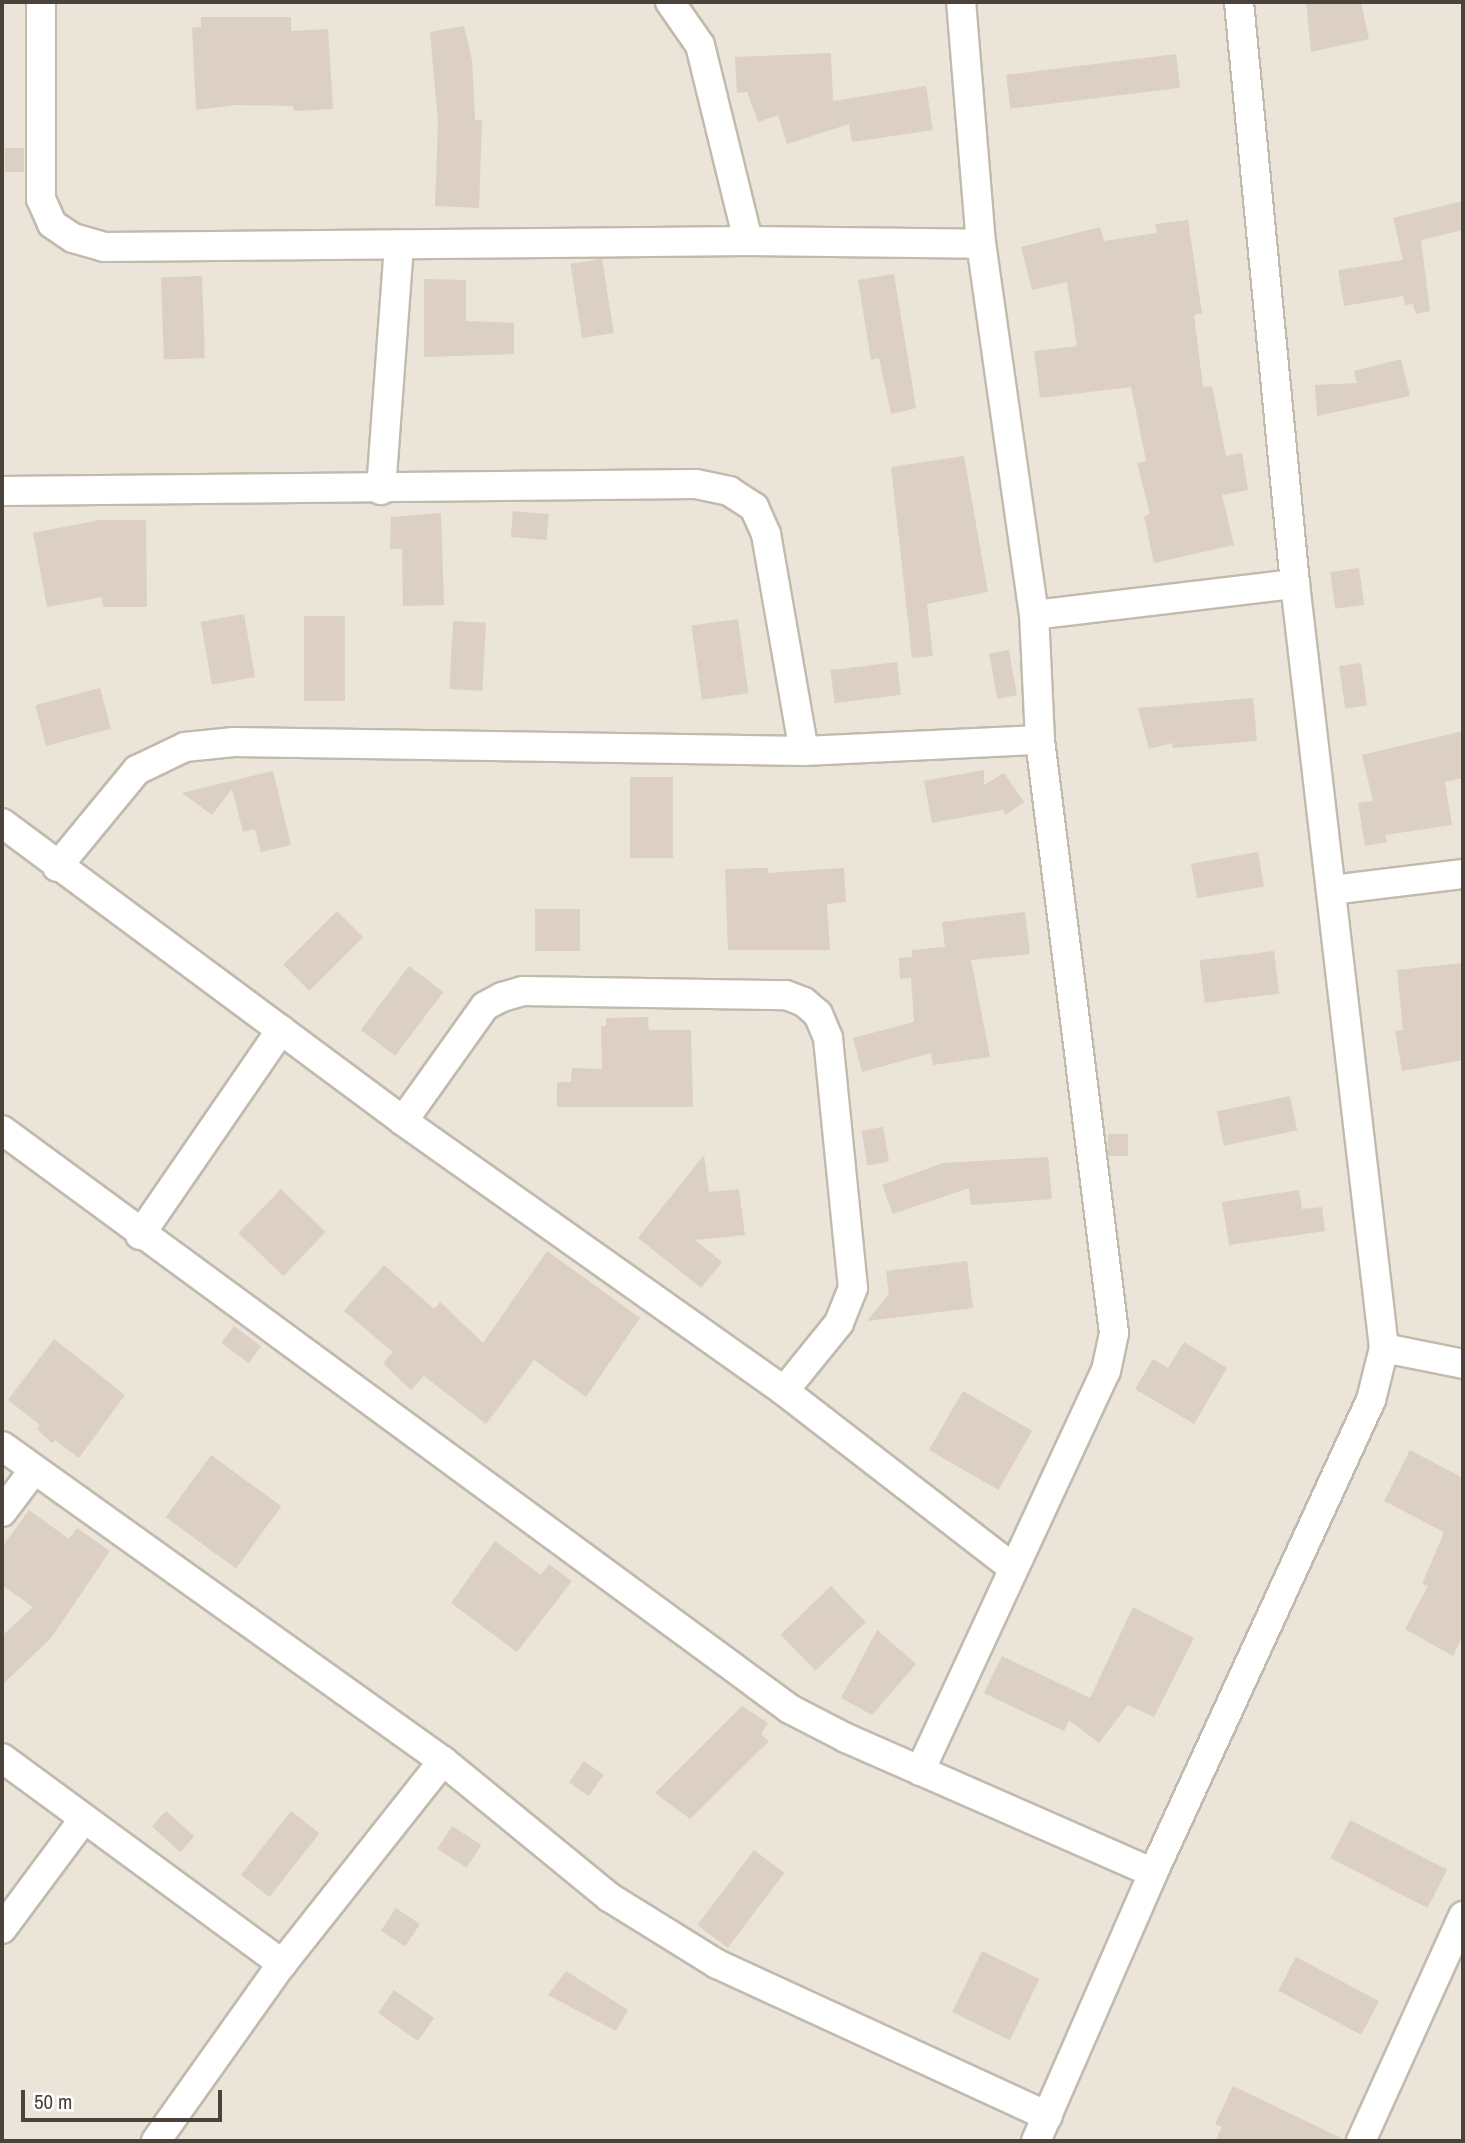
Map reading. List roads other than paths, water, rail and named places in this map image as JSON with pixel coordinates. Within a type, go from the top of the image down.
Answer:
[{"type":"street","points":[[41,2],[41,199],[52,224],[73,238],[104,247],[748,241],[981,244]]},
{"type":"street","points":[[670,2],[700,45],[748,241]]},
{"type":"street","points":[[920,1771],[1012,1567],[1107,1371],[1114,1333],[1040,740],[1034,615],[981,244],[961,2]]},
{"type":"street","points":[[1036,2141],[1153,1873],[1371,1400],[1384,1348],[1295,584],[1239,2]]},
{"type":"street","points":[[382,490],[399,245]]},
{"type":"street","points":[[2,491],[382,490],[696,484],[729,491],[754,507],[766,534],[804,751]]},
{"type":"street","points":[[1034,615],[1295,584]]},
{"type":"street","points":[[57,867],[137,770],[185,747],[234,742],[804,751],[1040,740]]},
{"type":"street","points":[[2,823],[57,867],[403,1121],[784,1391],[1012,1567]]},
{"type":"street","points":[[1332,890],[1463,874]]},
{"type":"street","points":[[403,1121],[485,1006],[502,997],[523,991],[786,995],[804,1002],[818,1014],[828,1038],[853,1288],[839,1322],[784,1391]]},
{"type":"street","points":[[140,1235],[281,1030]]},
{"type":"street","points":[[2,1130],[140,1235],[790,1709],[920,1771],[1153,1873]]},
{"type":"street","points":[[1384,1348],[1463,1364]]},
{"type":"street","points":[[2,1447],[443,1761],[609,1897],[717,1964],[1048,2116]]},
{"type":"street","points":[[2,1512],[33,1471]]},
{"type":"street","points":[[2,1758],[282,1964]]},
{"type":"street","points":[[156,2141],[282,1964],[443,1761]]},
{"type":"street","points":[[2,1929],[83,1820]]},
{"type":"street","points":[[1361,2141],[1463,1916]]}]
